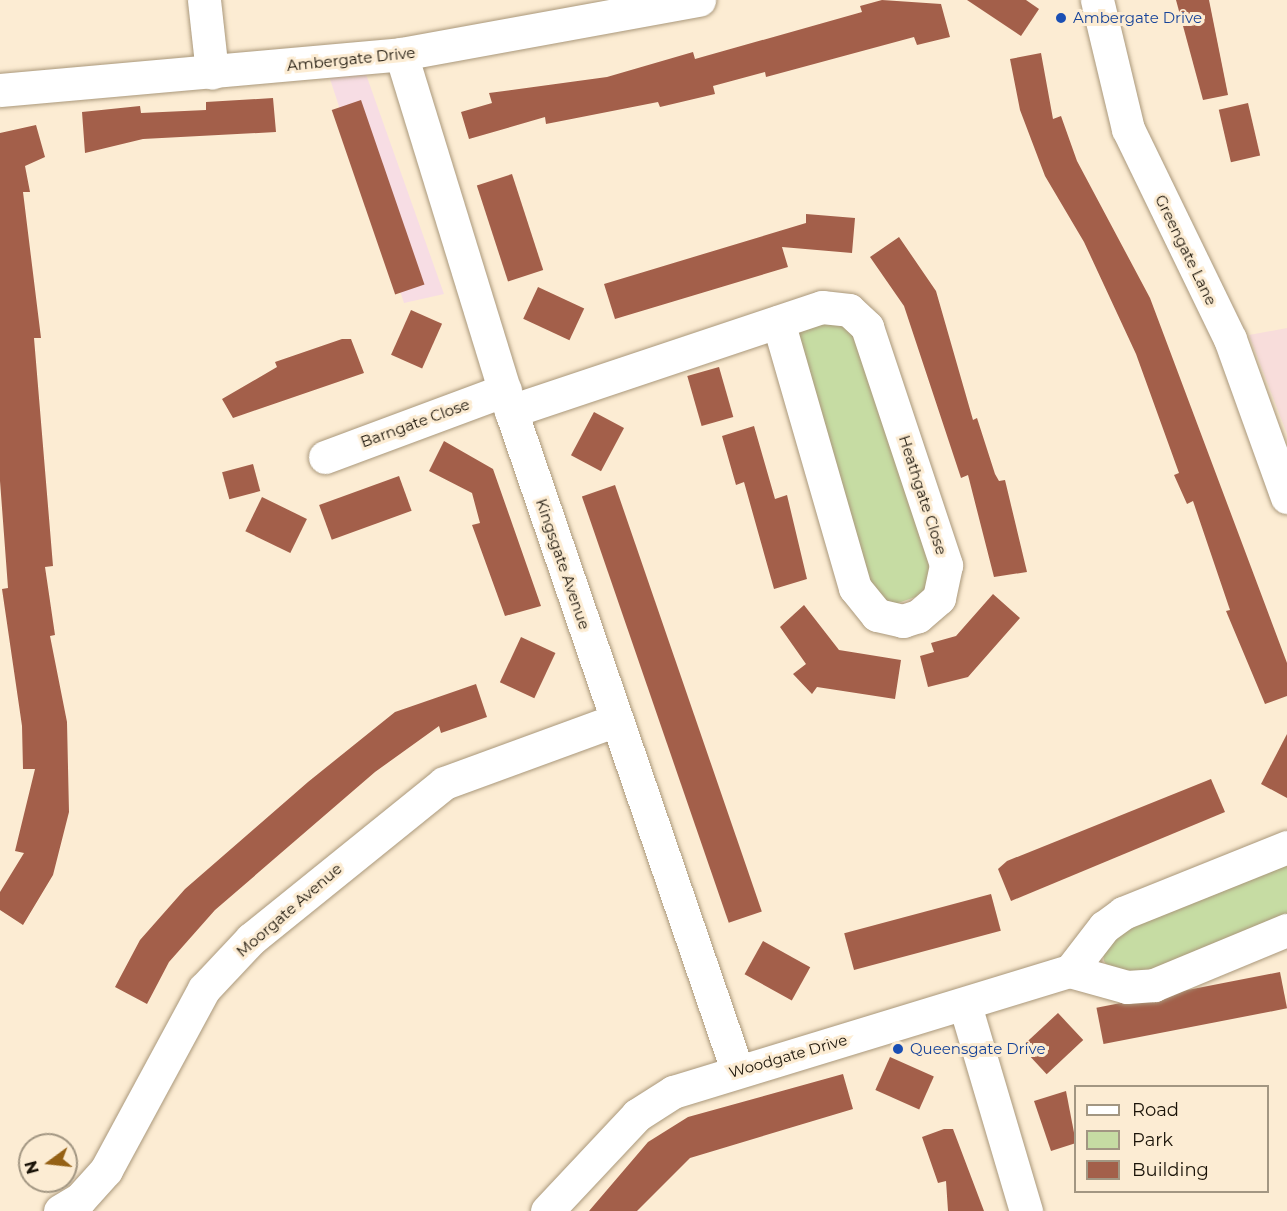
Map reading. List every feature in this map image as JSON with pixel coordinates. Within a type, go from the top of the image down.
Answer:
[{"type":"street","points":[[204,0],[212,73]]},
{"type":"street","name":"Ambergate Drive","points":[[0,90],[212,73],[401,54],[699,0]]},
{"type":"street","name":"Greengate Lane","points":[[1097,0],[1128,129],[1230,339],[1287,497]]},
{"type":"street","name":"Kingsgate Avenue","points":[[401,54],[508,400],[736,1070]]},
{"type":"street","name":"Heathgate Close","points":[[508,400],[778,322],[834,306],[858,315],[867,327],[946,565],[939,598],[918,616],[903,621],[877,615],[855,588],[778,322]]},
{"type":"street","name":"Barngate Close","points":[[317,460],[508,400]]},
{"type":"street","name":"Moorgate Avenue","points":[[60,1211],[80,1199],[106,1170],[204,989],[251,939],[444,783],[616,720]]},
{"type":"street","points":[[1287,846],[1123,913],[1104,927],[1070,971],[1127,987],[1154,985],[1287,930]]},
{"type":"street","name":"Woodgate Drive","points":[[547,1211],[637,1115],[673,1092],[736,1070],[964,1005],[1070,971]]},
{"type":"street","points":[[964,1005],[1026,1211]]},
{"type":"shaded area","points":[[362,63],[444,294],[404,303],[326,67]]},
{"type":"shaded area","points":[[1287,328],[1287,434],[1249,335]]},
{"type":"green space","points":[[849,310],[944,587],[876,610],[781,333]]},
{"type":"green space","points":[[1287,855],[1287,922],[1147,978],[1114,975],[1104,961],[1102,948],[1108,934]]},
{"type":"building","points":[[882,0],[941,4],[950,37],[917,45],[914,37],[766,77],[765,72],[713,86],[715,94],[660,107],[658,102],[546,124],[545,117],[469,139],[461,112],[492,103],[489,93],[607,77],[693,52],[695,59],[862,12],[860,6]]},
{"type":"building","points":[[967,0],[1026,0],[1039,9],[1021,36]]},
{"type":"building","points":[[1176,0],[1209,0],[1228,95],[1203,100]]},
{"type":"building","points":[[1041,53],[1053,119],[1061,116],[1077,161],[1150,298],[1287,663],[1287,696],[1265,704],[1226,611],[1230,610],[1193,501],[1187,504],[1174,475],[1179,473],[1136,354],[1084,242],[1045,176],[1020,110],[1010,59]]},
{"type":"building","points":[[273,98],[276,132],[143,139],[85,153],[82,112],[140,106],[141,113],[206,110],[206,102]]},
{"type":"building","points":[[361,100],[424,284],[395,294],[332,110]]},
{"type":"building","points":[[1248,103],[1260,156],[1231,162],[1219,110]]},
{"type":"building","points":[[36,125],[45,157],[25,166],[30,192],[23,192],[41,338],[34,338],[53,566],[45,567],[55,635],[50,636],[67,722],[69,812],[53,875],[23,925],[0,910],[0,892],[24,853],[15,851],[35,769],[23,769],[22,726],[2,589],[8,588],[0,481],[0,133]]},
{"type":"building","points":[[512,174],[543,270],[508,281],[477,185]]},
{"type":"building","points":[[806,214],[855,218],[852,253],[782,247],[788,267],[615,319],[604,284],[806,223]]},
{"type":"building","points":[[899,237],[936,291],[973,420],[977,418],[995,474],[999,481],[1005,480],[1027,572],[994,577],[968,475],[961,478],[904,306],[870,257]]},
{"type":"building","points":[[538,287],[584,309],[569,340],[523,319]]},
{"type":"building","points":[[411,310],[442,324],[422,369],[391,355]]},
{"type":"building","points":[[342,339],[351,339],[364,373],[233,418],[222,399],[277,367],[275,362]]},
{"type":"building","points":[[719,367],[733,417],[702,426],[687,376]]},
{"type":"building","points":[[594,412],[624,428],[601,471],[571,455]]},
{"type":"building","points":[[754,426],[775,499],[787,495],[807,579],[774,589],[744,482],[736,485],[722,436]]},
{"type":"building","points":[[444,441],[493,469],[541,606],[505,616],[472,525],[480,523],[472,493],[429,471]]},
{"type":"building","points":[[253,464],[260,491],[229,499],[222,472]]},
{"type":"building","points":[[399,476],[412,511],[332,540],[319,505]]},
{"type":"building","points":[[615,485],[762,911],[729,923],[582,496]]},
{"type":"building","points":[[262,497],[307,519],[290,553],[245,531]]},
{"type":"building","points":[[993,594],[1020,618],[968,677],[928,687],[920,656],[934,652],[931,643],[956,636]]},
{"type":"building","points":[[804,605],[839,650],[901,660],[895,699],[817,687],[812,694],[793,674],[806,664],[780,627]]},
{"type":"building","points":[[521,637],[555,653],[534,698],[500,682]]},
{"type":"building","points":[[476,684],[487,717],[441,733],[439,726],[375,772],[215,910],[169,962],[147,1004],[115,987],[140,940],[185,889],[308,782],[395,712]]},
{"type":"building","points":[[1287,734],[1287,798],[1261,784]]},
{"type":"building","points":[[1211,779],[1225,812],[1011,901],[998,869],[1007,861]]},
{"type":"building","points":[[991,894],[1001,931],[854,970],[844,933]]},
{"type":"building","points":[[763,941],[810,967],[792,1000],[745,974]]},
{"type":"building","points":[[1280,972],[1287,1008],[1103,1044],[1096,1008]]},
{"type":"building","points":[[1058,1013],[1083,1040],[1047,1074],[1021,1047]]},
{"type":"building","points":[[890,1057],[934,1077],[919,1109],[875,1090]]},
{"type":"building","points":[[843,1074],[853,1109],[690,1158],[637,1211],[589,1211],[648,1142],[688,1117]]},
{"type":"building","points":[[1066,1091],[1074,1144],[1051,1151],[1034,1101]]},
{"type":"building","points":[[944,1129],[953,1129],[984,1211],[948,1211],[946,1181],[938,1183],[922,1137]]},
{"type":"place","name":"Ambergate Drive","points":[[1061,18]]},
{"type":"place","name":"Queensgate Drive","points":[[898,1049]]}]
